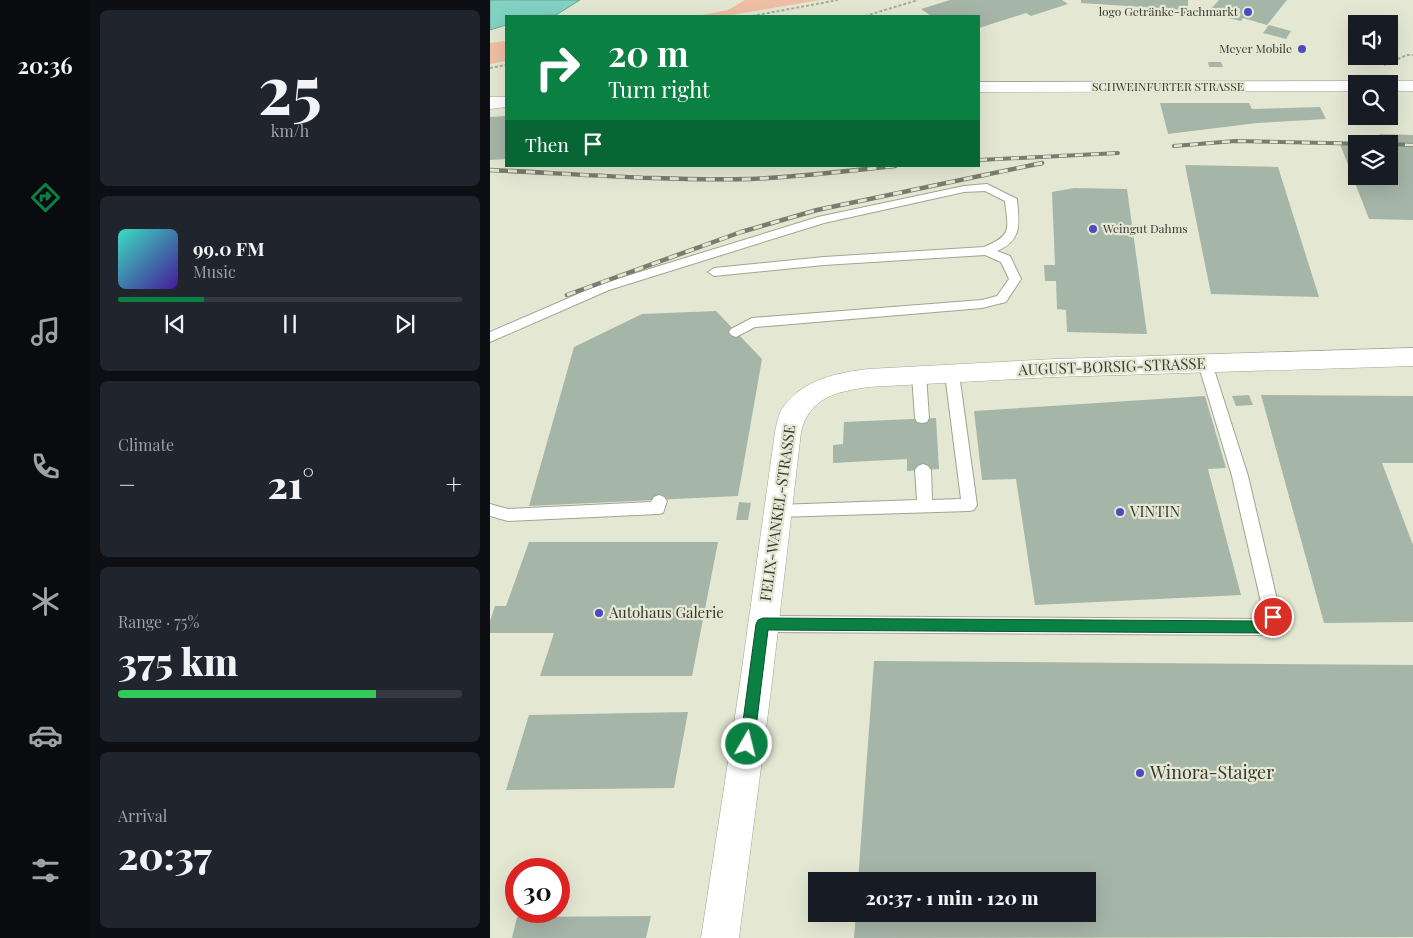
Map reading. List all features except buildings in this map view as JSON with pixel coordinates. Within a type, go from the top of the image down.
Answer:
[{"type":"street","name":"SCHWEINFURTER STRASSE","points":[[980,87],[1348,86]]},
{"type":"street","points":[[1398,86],[1413,86]]},
{"type":"street","points":[[490,103],[505,102]]},
{"type":"street","name":"AUGUST-BORSIG-STRASSE","points":[[814,393],[841,382],[952,374],[1205,363],[1413,357]]},
{"type":"street","name":"FELIX-WANKEL-STRASSE","points":[[720,938],[788,432],[793,413],[814,393]]},
{"type":"lane","points":[[490,337],[605,287],[822,220],[964,189],[987,188],[1011,199],[1014,227],[1005,243],[986,251],[824,261],[714,272]]},
{"type":"lane","points":[[736,332],[752,323],[982,304],[1002,299],[1015,279],[1006,259],[986,251]]},
{"type":"lane","points":[[763,624],[1264,627],[1273,617],[1240,476],[1205,363]]},
{"type":"lane","points":[[777,511],[969,505],[952,374]]},
{"type":"lane","points":[[919,376],[922,418]]},
{"type":"lane","points":[[923,470],[925,506]]},
{"type":"lane","points":[[490,510],[508,516],[658,508],[659,501]]},
{"type":"path","points":[[757,15],[838,0]]},
{"type":"path","points":[[868,15],[918,0]]},
{"type":"path","points":[[490,68],[505,66]]},
{"type":"shaded area","points":[[745,0],[820,0],[731,15],[702,15],[728,10]]},
{"type":"shaded area","points":[[505,41],[505,61],[490,64],[490,43]]},
{"type":"water","points":[[490,0],[580,0],[556,15],[505,15],[505,25],[490,30]]},
{"type":"railway","points":[[1174,146],[1235,141],[1348,143]]},
{"type":"railway","points":[[1398,144],[1413,145]]},
{"type":"railway","points":[[980,160],[1118,153]]},
{"type":"railway","points":[[567,295],[741,232],[817,210],[1042,163],[1039,164]]},
{"type":"railway","points":[[490,170],[620,177],[751,179],[886,167]]},
{"type":"place","name":"logo Getränke-Fachmarkt","points":[[1248,12]]},
{"type":"place","name":"Meyer Mobile","points":[[1302,49]]},
{"type":"place","name":"Weingut Dahms","points":[[1093,229]]},
{"type":"place","name":"VINTIN","points":[[1120,512]]},
{"type":"place","name":"Autohaus Galerie","points":[[599,613]]},
{"type":"place","name":"Winora-Staiger","points":[[1140,773]]},
{"type":"route","points":[[747,744],[763,624],[1264,627],[1273,617]]}]
